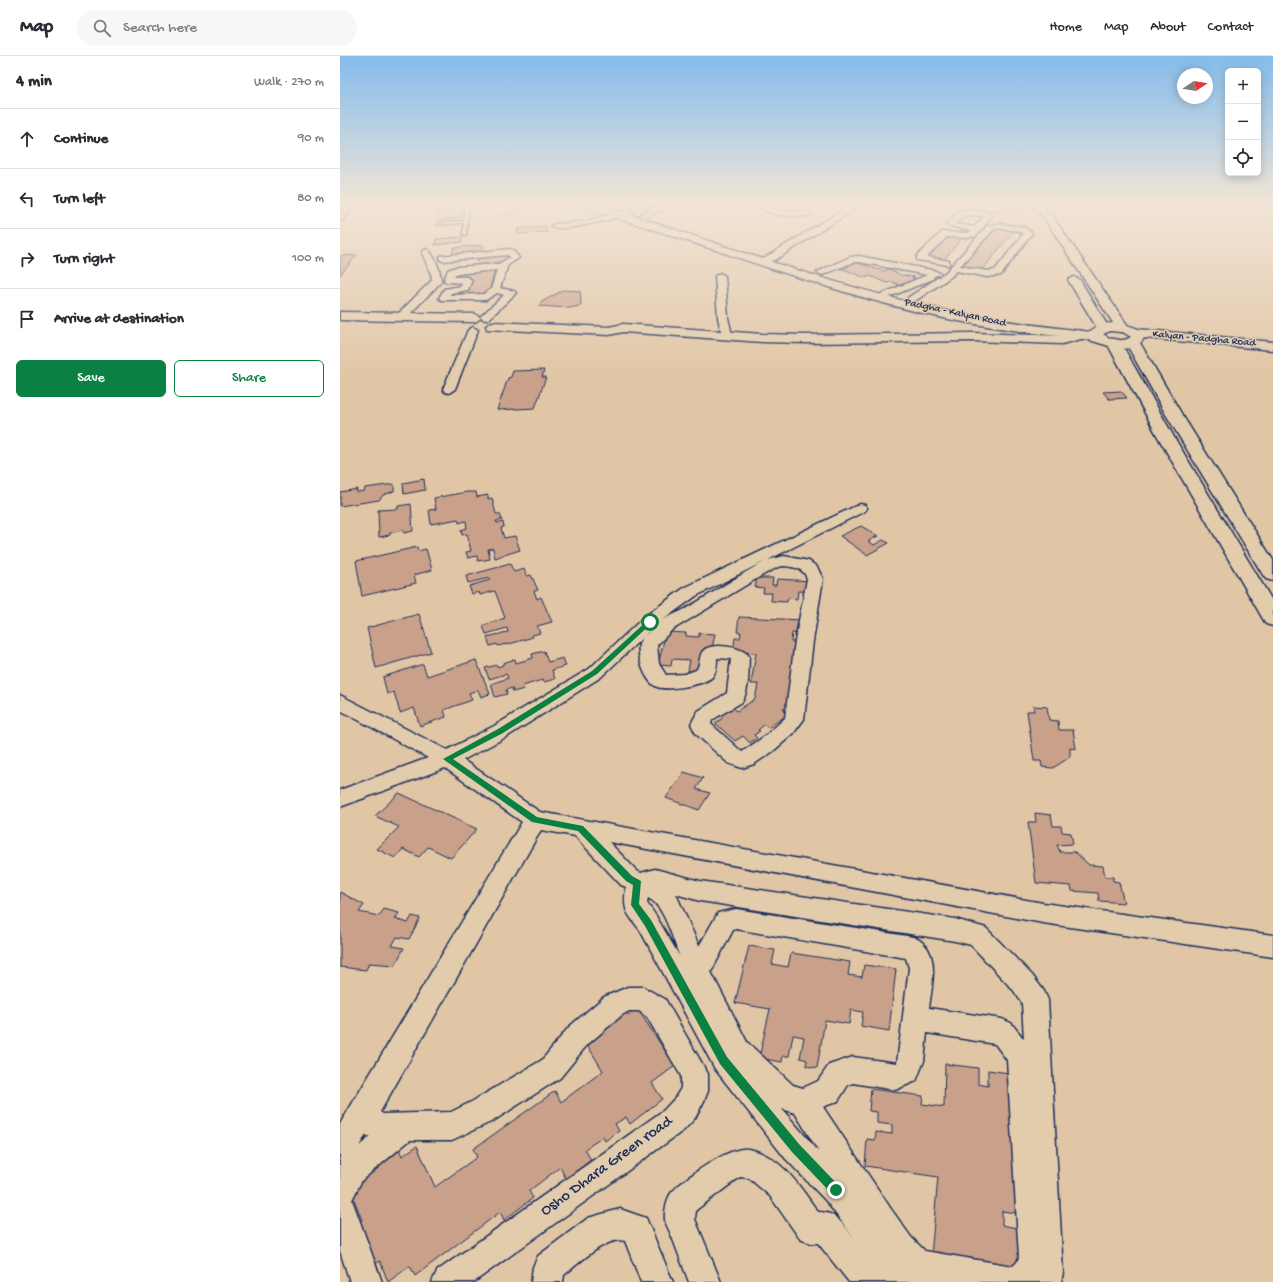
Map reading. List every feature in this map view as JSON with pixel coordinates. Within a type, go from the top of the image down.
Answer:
[{"type":"street","points":[[400,318],[436,282],[437,277],[430,261]]},
{"type":"street","points":[[469,261],[469,265],[473,266],[506,265]]},
{"type":"street","points":[[506,265],[456,270],[451,272],[449,280],[467,280],[465,288],[447,291],[444,298],[486,297],[495,290],[506,265],[511,261]]},
{"type":"street","points":[[787,261],[822,272],[887,296],[912,299],[943,306],[1100,332],[1273,350]]},
{"type":"street","points":[[822,272],[848,261]]},
{"type":"street","points":[[870,261],[936,274]]},
{"type":"street","points":[[932,261],[987,274],[998,273],[1007,261]]},
{"type":"street","points":[[912,299],[949,274],[950,266],[953,261]]},
{"type":"street","points":[[887,296],[936,274],[955,261]]},
{"type":"street","points":[[1080,261],[1132,336],[1177,419],[1273,575]]},
{"type":"street","name":"Padgha - Kalyan Road","points":[[763,262],[887,296],[936,312],[1080,335],[1100,332]]},
{"type":"street","points":[[792,271],[805,267]]},
{"type":"street","points":[[1067,269],[1100,332],[1114,343],[1166,437],[1273,618]]},
{"type":"street","points":[[720,276],[723,318],[728,335]]},
{"type":"street","points":[[449,389],[480,322],[513,291],[495,290]]},
{"type":"street","points":[[340,316],[590,327],[609,331],[623,328],[805,339],[973,337],[1062,340],[1080,335]]},
{"type":"street","points":[[340,324],[480,322]]},
{"type":"street","points":[[1114,343],[1132,336]]},
{"type":"street","name":"Kalyan - Padgha Road","points":[[1132,336],[1273,346]]},
{"type":"street","points":[[340,799],[447,759],[501,731],[595,673],[650,622],[690,592],[768,559],[803,564],[811,569],[815,579],[804,641],[794,719],[788,728],[752,757],[745,760],[734,758],[703,729],[701,724],[705,716],[735,697],[738,690],[740,656],[737,654],[714,652],[710,654],[707,670],[702,676],[668,682],[660,681],[650,666],[648,643],[666,626],[692,612],[768,559],[860,508]]},
{"type":"street","points":[[677,601],[692,612]]},
{"type":"street","points":[[340,702],[447,759],[535,820],[1043,913],[1273,946]]},
{"type":"street","points":[[340,1149],[362,1118],[535,820]]},
{"type":"street","points":[[581,828],[629,878],[663,894],[671,906],[698,972],[738,1051],[785,1097],[804,1102],[828,1091],[839,1075],[853,1070],[896,1077],[907,1072],[911,1061],[921,968],[920,956],[913,948],[736,919],[726,920],[698,972]]},
{"type":"street","points":[[638,883],[655,879],[700,891],[955,930],[978,936],[1023,983],[1035,1000],[1047,1273],[1045,1282]]},
{"type":"street","points":[[638,883],[635,905],[648,923],[724,1060],[795,1148],[836,1190],[864,1227],[882,1259],[900,1276],[915,1282]]},
{"type":"street","name":"Osho Dhara Green road","points":[[362,1118],[382,1128],[405,1126],[452,1126],[483,1111],[551,1069],[578,1036],[613,1006],[628,1000],[643,999],[656,1008],[695,1074],[694,1091],[685,1108],[674,1120],[448,1282]]},
{"type":"street","points":[[804,1102],[865,1199],[895,1241],[918,1265],[1014,1282],[1024,1280],[1031,1271],[1034,1257],[1022,1065],[1019,1054],[1002,1032],[916,1019]]},
{"type":"street","points":[[340,1193],[341,1187],[352,1170],[405,1126]]},
{"type":"street","points":[[705,1282],[680,1219],[682,1202],[737,1163],[752,1163],[783,1186],[811,1228],[825,1227],[869,1282]]},
{"type":"street","points":[[340,1207],[366,1282]]},
{"type":"street","points":[[547,1282],[549,1266],[598,1229],[620,1224],[635,1229],[657,1282]]},
{"type":"building","points":[[340,261],[352,261],[340,275]]},
{"type":"building","points":[[478,261],[506,261],[478,265]]},
{"type":"building","points":[[967,261],[989,261],[981,271],[961,268]]},
{"type":"building","points":[[855,262],[884,271],[889,269],[901,275],[915,277],[912,278],[914,279],[922,278],[914,282],[907,282],[910,284],[902,287],[893,282],[886,283],[870,276],[865,278],[846,270],[836,268],[842,266],[846,268],[849,266],[843,265]]},
{"type":"building","points":[[495,269],[488,296],[446,299],[449,291],[466,290],[470,278],[454,279],[456,271]]},
{"type":"building","points":[[563,290],[580,291],[580,306],[569,308],[538,306],[542,302]]},
{"type":"building","points":[[544,370],[542,377],[546,377],[535,408],[497,410],[508,378],[511,377],[513,371]]},
{"type":"building","points":[[1121,391],[1127,398],[1109,399],[1103,392]]},
{"type":"building","points":[[424,479],[425,490],[404,494],[403,483]]},
{"type":"building","points":[[394,484],[394,491],[383,495],[379,500],[340,506],[340,492],[357,489],[356,492],[364,491],[365,488]]},
{"type":"building","points":[[467,492],[476,492],[477,497],[488,495],[488,499],[492,498],[496,514],[500,514],[502,520],[496,521],[497,523],[503,522],[504,527],[501,528],[504,538],[515,536],[520,550],[495,558],[493,548],[488,549],[490,559],[478,561],[477,556],[468,558],[466,552],[471,551],[467,534],[462,535],[461,530],[467,528],[466,521],[459,523],[458,519],[431,524],[429,510],[436,509],[434,498]]},
{"type":"building","points":[[411,504],[413,531],[404,533],[403,530],[379,537],[378,510],[398,509],[398,506]]},
{"type":"building","points":[[861,526],[878,536],[868,541],[874,545],[883,540],[889,543],[867,555],[840,536]]},
{"type":"building","points":[[417,547],[418,551],[426,549],[432,570],[414,575],[416,583],[362,596],[356,561]]},
{"type":"building","points":[[510,564],[514,572],[524,569],[527,576],[531,575],[538,590],[534,591],[537,599],[541,597],[552,622],[537,626],[540,633],[532,635],[533,637],[506,645],[498,646],[497,644],[490,646],[487,637],[508,632],[507,628],[486,634],[483,626],[505,618],[495,591],[480,595],[479,592],[472,594],[469,586],[490,580],[489,578],[468,583],[466,576]]},
{"type":"building","points":[[757,578],[773,578],[772,585],[776,585],[777,579],[812,581],[810,592],[798,591],[797,599],[788,598],[787,602],[771,601],[772,593],[763,593],[764,588],[755,587]]},
{"type":"building","points":[[419,614],[431,652],[376,668],[367,628]]},
{"type":"building","points":[[739,617],[802,620],[801,634],[792,633],[791,642],[803,642],[793,708],[783,709],[787,715],[768,728],[764,725],[758,730],[760,731],[754,735],[757,738],[750,743],[743,736],[735,741],[715,723],[723,718],[716,712],[723,708],[728,711],[732,707],[737,711],[755,699],[758,684],[751,684],[756,653],[733,652],[735,638],[740,638],[741,632],[737,632]]},
{"type":"building","points":[[666,632],[686,633],[686,636],[699,637],[699,633],[715,634],[712,648],[704,648],[699,671],[688,671],[690,660],[672,659],[671,666],[658,665]]},
{"type":"building","points":[[544,651],[548,662],[563,658],[566,666],[552,670],[555,679],[544,682],[542,680],[523,686],[524,689],[513,692],[512,688],[506,690],[507,694],[495,697],[491,684],[508,678],[506,674],[489,679],[485,668],[497,665],[498,667],[503,665],[503,663],[515,659],[516,663],[533,658],[532,654]]},
{"type":"building","points":[[476,660],[490,694],[481,697],[478,690],[469,693],[472,700],[444,710],[446,717],[420,726],[414,708],[400,713],[394,692],[387,694],[383,677],[423,664],[427,676]]},
{"type":"building","points":[[1033,706],[1047,707],[1049,720],[1058,721],[1059,730],[1073,730],[1076,749],[1070,748],[1070,757],[1053,768],[1042,767],[1041,761],[1034,761],[1027,711],[1034,711]]},
{"type":"building","points":[[684,772],[703,778],[696,789],[710,793],[699,810],[666,798]]},
{"type":"building","points":[[399,793],[477,829],[451,858],[428,847],[419,857],[403,849],[395,858],[377,849],[399,827],[375,816]]},
{"type":"building","points":[[1035,813],[1051,815],[1053,826],[1061,826],[1062,832],[1071,833],[1073,844],[1057,845],[1060,852],[1075,852],[1089,865],[1103,866],[1105,877],[1113,877],[1113,881],[1119,882],[1124,903],[1099,901],[1098,893],[1072,891],[1071,886],[1036,883],[1028,822],[1036,822]]},
{"type":"building","points":[[340,892],[364,905],[359,912],[379,916],[384,909],[399,913],[395,919],[408,923],[412,916],[420,918],[409,939],[397,937],[392,946],[404,948],[395,965],[369,963],[366,970],[340,967]]},
{"type":"building","points":[[749,946],[775,950],[772,964],[788,967],[791,953],[850,962],[848,975],[862,977],[864,965],[896,969],[889,1031],[861,1026],[863,1012],[851,1010],[849,1024],[825,1020],[817,1068],[806,1066],[807,1060],[800,1058],[804,1037],[793,1035],[789,1056],[783,1056],[782,1062],[759,1058],[770,1009],[735,1003]]},
{"type":"building","points":[[622,1006],[628,1015],[637,1008],[675,1066],[652,1083],[662,1099],[630,1124],[626,1117],[615,1124],[619,1131],[605,1141],[603,1137],[585,1149],[591,1160],[566,1179],[560,1167],[529,1191],[533,1198],[504,1220],[500,1212],[415,1276],[410,1266],[388,1282],[380,1261],[369,1268],[354,1226],[362,1220],[350,1189],[363,1180],[359,1169],[397,1144],[402,1156],[417,1146],[435,1187],[477,1157],[473,1149],[555,1091],[561,1102],[603,1071],[582,1036]]},
{"type":"building","points":[[945,1064],[978,1068],[978,1084],[988,1086],[988,1070],[1016,1074],[1022,1214],[1002,1211],[1002,1225],[1022,1229],[1024,1263],[1008,1272],[931,1256],[938,1177],[865,1166],[867,1139],[875,1140],[876,1132],[892,1134],[892,1125],[877,1123],[877,1112],[869,1111],[871,1089],[923,1096],[922,1104],[944,1107]]},
{"type":"route","points":[[650,622],[595,673],[501,731],[447,759],[535,820],[581,828],[629,878],[638,883],[635,905],[648,923],[724,1060],[795,1148],[836,1190]]}]
